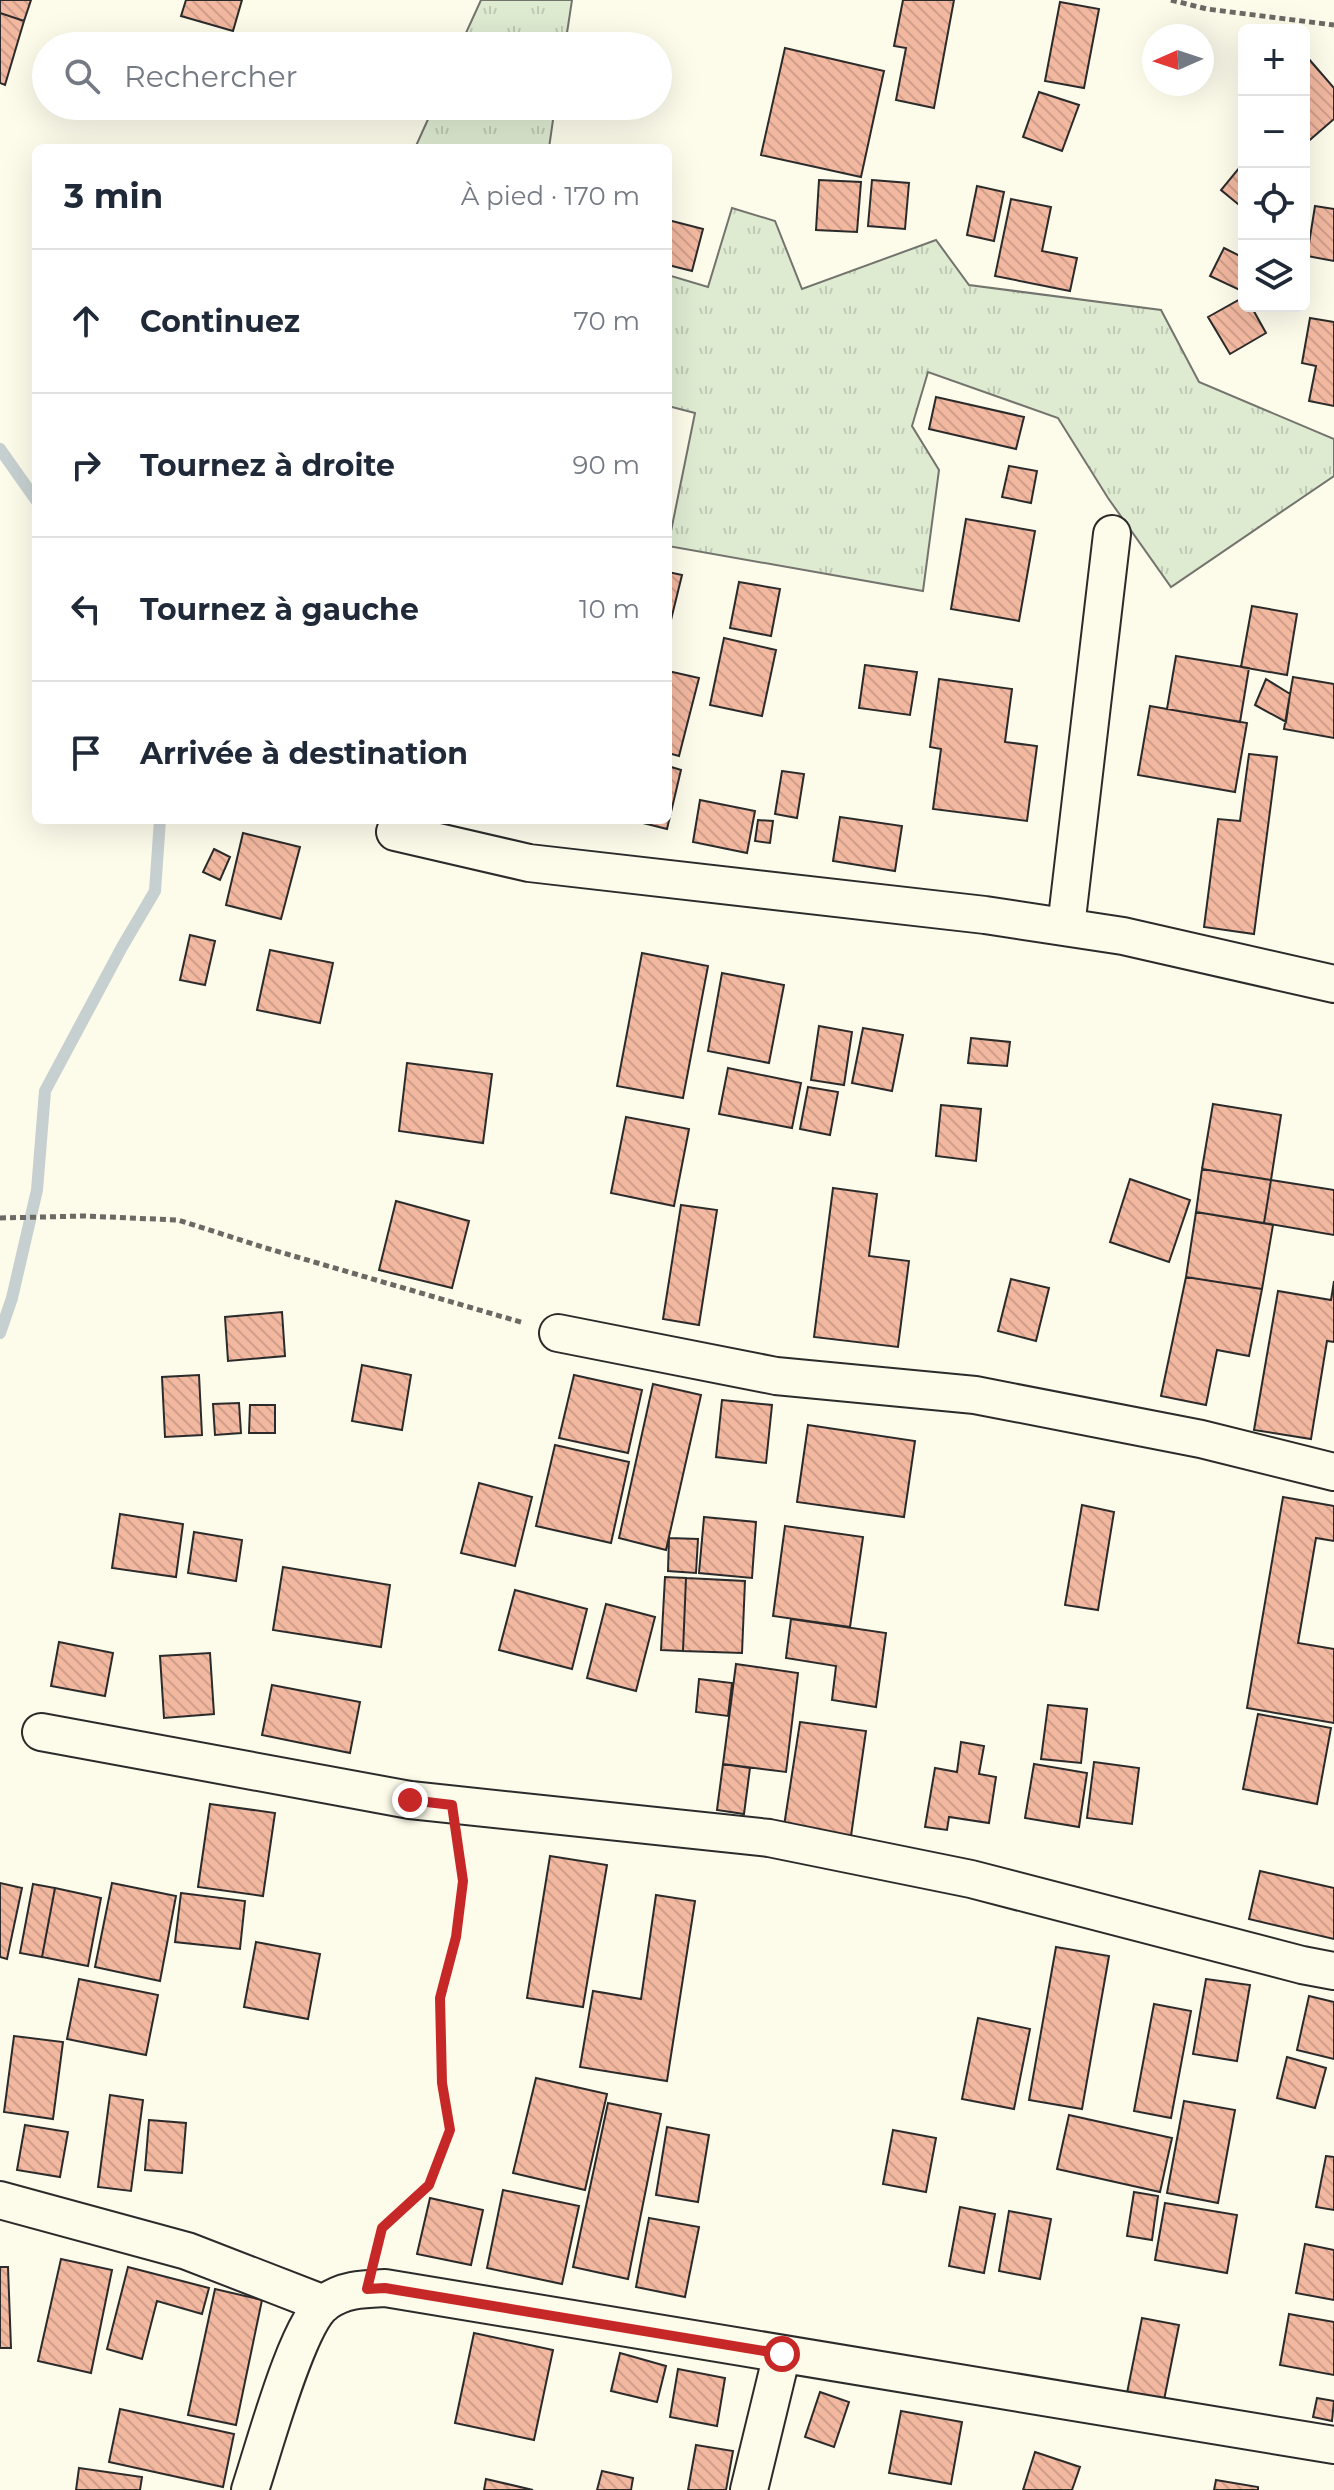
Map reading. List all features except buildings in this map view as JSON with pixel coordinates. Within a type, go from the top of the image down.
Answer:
[{"type":"street","points":[[1066,927],[1112,534]]},
{"type":"street","points":[[395,832],[529,863],[764,888],[1123,936],[1334,984]]},
{"type":"street","points":[[558,1333],[776,1376],[975,1395],[1201,1439],[1334,1472]]},
{"type":"street","points":[[41,1732],[410,1800],[769,1838],[971,1879],[1334,1971]]},
{"type":"street","points":[[0,2200],[187,2251],[324,2304]]},
{"type":"street","points":[[250,2490],[300,2340],[324,2304],[354,2289],[385,2288],[1334,2445]]},
{"type":"street","points":[[749,2490],[782,2354]]},
{"type":"path","points":[[1171,0],[1207,9],[1334,25]]},
{"type":"path","points":[[0,1218],[84,1216],[178,1220],[558,1333]]},
{"type":"path","points":[[367,2289],[382,2228],[429,2185],[450,2130],[442,2083],[440,1998],[456,1937],[463,1881],[452,1805]]},
{"type":"green space","points":[[481,0],[572,0],[567,32],[466,32]]},
{"type":"green space","points":[[428,120],[553,120],[550,144],[417,144]]},
{"type":"green space","points":[[732,208],[775,221],[802,289],[936,240],[969,285],[1161,310],[1199,382],[1334,439],[1334,476],[1171,587],[1108,498],[1058,418],[928,372],[912,426],[939,470],[923,591],[672,547],[672,526],[695,413],[672,407],[672,276],[708,287]]},
{"type":"waterway","points":[[0,449],[32,494]]},
{"type":"waterway","points":[[0,1333],[12,1298],[37,1190],[45,1091],[155,891],[160,824]]},
{"type":"route","points":[[410,1800],[452,1805],[463,1881],[456,1937],[440,1998],[442,2083],[450,2130],[429,2185],[382,2228],[367,2289],[385,2288],[782,2354]]}]
